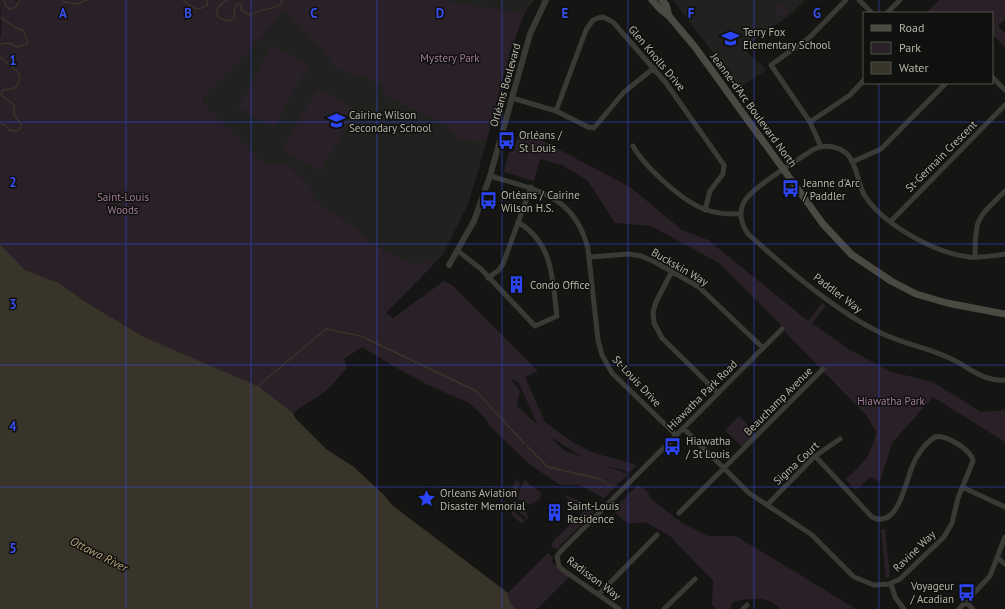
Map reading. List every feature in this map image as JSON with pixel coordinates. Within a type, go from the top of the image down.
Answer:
[{"type":"main road","name":"Jeanne-d'Arc Boulevard North","points":[[652,0],[669,16],[695,47],[823,224],[852,254],[875,271],[916,294],[947,303],[1005,314]]},
{"type":"main road","name":"Jeanne-d'Arc Boulevard North","points":[[662,0],[666,5],[669,16]]},
{"type":"street","name":"Orléans Boulevard","points":[[449,265],[474,221],[490,176],[530,34],[546,0]]},
{"type":"street","points":[[821,147],[810,122],[771,65],[810,37],[846,0]]},
{"type":"street","points":[[859,0],[871,12]]},
{"type":"street","points":[[888,12],[900,0]]},
{"type":"street","name":"Glen Knolls Drive","points":[[556,111],[580,42],[593,20],[603,17],[613,22],[654,68],[724,165],[723,174],[710,191],[705,210]]},
{"type":"street","points":[[512,98],[556,111],[588,127],[594,128],[624,92],[654,68]]},
{"type":"street","points":[[993,78],[1005,90]]},
{"type":"street","points":[[810,122],[850,95],[863,81]]},
{"type":"street","points":[[852,162],[881,149],[945,84]]},
{"type":"street","name":"St-Germain Crescent","points":[[891,221],[1005,105]]},
{"type":"street","points":[[633,146],[647,167],[694,204],[705,210],[719,213],[741,214],[744,203],[750,194],[814,149],[826,146],[840,149],[849,156],[864,195],[891,221],[911,235],[935,247],[956,254],[976,258],[1005,254]]},
{"type":"street","name":"St-Louis Drive","points":[[490,176],[531,187],[559,201],[574,217],[584,236],[590,257],[598,340],[604,360],[612,373],[676,435]]},
{"type":"street","points":[[488,278],[499,270],[502,264],[531,187]]},
{"type":"street","points":[[976,258],[977,223],[980,217],[1005,191]]},
{"type":"street","name":"Paddler Way","points":[[741,214],[744,229],[754,239],[827,299],[862,323],[898,341],[946,356],[980,376],[991,380],[1005,380]]},
{"type":"street","points":[[458,251],[482,269],[488,278],[535,326],[557,316],[552,271],[543,246],[537,237],[518,222]]},
{"type":"street","name":"Buckskin Way","points":[[590,257],[642,256],[672,271],[708,294],[763,348]]},
{"type":"street","points":[[672,271],[656,302],[653,312],[654,324],[662,338],[718,393]]},
{"type":"street","name":"Hiawatha Park Road","points":[[558,562],[557,556],[561,551],[782,329]]},
{"type":"street","name":"Beauchamp Avenue","points":[[679,513],[823,369]]},
{"type":"street","name":"Ravine Way","points":[[683,428],[749,493],[814,536],[850,573],[860,580],[874,585],[891,584],[908,573],[948,530],[973,458],[966,450],[945,437],[935,437],[922,450],[912,466],[904,494],[898,505],[885,518],[877,519],[872,517],[815,456]]},
{"type":"street","name":"Sigma Court","points":[[767,505],[815,456],[840,439]]},
{"type":"street","points":[[962,487],[1005,507]]},
{"type":"street","points":[[598,594],[657,535]]},
{"type":"street","points":[[959,609],[986,582],[998,558],[1005,537]]},
{"type":"street","points":[[998,558],[1005,564]]},
{"type":"street","name":"Radisson Way","points":[[558,562],[563,570],[619,609]]},
{"type":"street","points":[[664,609],[695,579]]},
{"type":"street","points":[[891,584],[896,597],[904,609]]},
{"type":"street","points":[[966,602],[973,609]]},
{"type":"street","points":[[743,609],[747,605]]},
{"type":"shaded area","points":[[447,0],[534,0],[525,12],[455,4]]},
{"type":"shaded area","name":"Terry Fox Elementary School","points":[[673,0],[805,0],[791,14],[743,48],[757,62],[761,63],[766,70],[740,88]]},
{"type":"shaded area","name":"Cairine Wilson Secondary School","points":[[285,11],[358,71],[487,140],[469,202],[444,253],[433,265],[426,260],[416,265],[374,245],[357,229],[316,201],[310,187],[288,165],[263,162],[202,102],[206,94],[253,47]]},
{"type":"green space","points":[[0,0],[15,0],[18,3],[19,0],[447,0],[458,4],[525,12],[510,51],[487,140],[473,142],[462,140],[444,125],[385,94],[381,84],[335,68],[326,53],[285,11],[253,47],[206,94],[202,102],[263,162],[288,165],[311,188],[316,201],[357,229],[374,245],[416,265],[426,260],[433,265],[386,313],[393,318],[444,281],[452,285],[538,371],[525,377],[545,422],[574,443],[594,453],[637,465],[630,472],[603,465],[628,474],[604,498],[579,485],[560,485],[529,464],[469,403],[428,385],[362,347],[344,359],[347,368],[327,390],[293,413],[258,386],[144,337],[86,302],[59,283],[25,270],[0,244]],"holes":[[[510,378],[519,383],[537,424],[517,406],[520,391]],[[549,436],[583,457],[565,451]]]},
{"type":"green space","points":[[939,0],[1005,0],[1005,19],[998,26],[1005,33],[1005,47],[993,35],[993,12],[927,12]]},
{"type":"green space","points":[[782,4],[786,6],[788,10],[786,14],[782,16],[778,14],[776,10],[778,6]]},
{"type":"green space","points":[[272,46],[308,66],[274,127],[238,107]]},
{"type":"green space","points":[[317,89],[355,110],[321,171],[283,149]]},
{"type":"green space","name":"Hiawatha Park","points":[[520,129],[630,187],[682,230],[708,240],[808,321],[822,303],[826,306],[812,323],[848,349],[892,372],[933,382],[981,412],[1005,410],[1005,442],[933,397],[892,443],[880,482],[870,477],[856,490],[845,479],[862,464],[872,447],[876,432],[867,416],[787,334],[779,323],[719,263],[651,226],[615,223],[588,181],[562,165],[540,159],[534,181],[504,172],[509,152],[514,150]]},
{"type":"green space","points":[[739,416],[756,434],[742,447],[725,430]]},
{"type":"green space","points":[[516,479],[520,483],[517,493],[512,487]]},
{"type":"green space","points":[[524,480],[541,493],[540,499],[530,505],[517,499]]},
{"type":"green space","points":[[638,485],[647,491],[651,499],[682,523],[708,536],[736,536],[856,609],[780,609],[770,601],[745,599],[733,602],[730,609],[716,609],[712,605],[713,581],[670,536],[645,522],[628,524],[612,510]]},
{"type":"green space","points":[[564,495],[581,501],[582,503],[580,506],[577,504],[574,506]]},
{"type":"green space","points":[[517,505],[527,513],[528,520],[513,506]]},
{"type":"green space","points":[[511,508],[526,522],[521,523],[512,515]]},
{"type":"green space","points":[[590,508],[594,510],[593,513],[557,549],[552,547],[551,545],[555,539],[585,510]]},
{"type":"green space","points":[[885,529],[890,577],[886,578],[881,530]]},
{"type":"green space","points":[[548,553],[553,557],[552,562],[569,577],[537,609],[516,609],[510,603],[508,593]]},
{"type":"water","name":"Ottawa River","points":[[0,244],[25,270],[59,283],[86,302],[144,337],[258,386],[293,413],[296,419],[326,449],[354,467],[385,496],[392,505],[508,593],[510,603],[516,609],[0,609]]},
{"type":"waterway","points":[[4,0],[6,6],[10,9],[16,7],[19,0]]},
{"type":"waterway","points":[[62,0],[63,2],[77,4],[87,0]]},
{"type":"waterway","points":[[183,0],[197,9],[207,5],[208,0]]},
{"type":"waterway","points":[[227,0],[222,3],[217,10],[217,16],[227,21],[234,19],[235,7],[237,4],[241,4],[241,10],[250,15],[258,11],[278,6],[282,3],[282,0]]},
{"type":"waterway","points":[[0,17],[16,28],[24,31],[28,43],[17,47],[9,43],[0,44]]},
{"type":"waterway","points":[[0,57],[19,73],[20,81],[15,88],[3,90],[1,95],[14,105],[14,115],[21,124],[20,129],[15,131],[9,130],[5,125],[0,124]]},
{"type":"waterway","points":[[258,386],[326,329],[361,336],[476,391],[524,443]]},
{"type":"waterway","points":[[527,446],[548,467],[600,479],[610,486]]},
{"type":"place","name":"Terry Fox Elementary School","points":[[730,38]]},
{"type":"place","name":"Cairine Wilson Secondary School","points":[[336,121]]},
{"type":"place","name":"Orléans / St Louis","points":[[506,141]]},
{"type":"place","name":"Jeanne d'Arc / Paddler","points":[[790,189]]},
{"type":"place","name":"Orléans / Cairine Wilson H.S.","points":[[488,201]]},
{"type":"place","name":"Condo Office","points":[[517,285]]},
{"type":"place","name":"Hiawatha / St Louis","points":[[673,447]]},
{"type":"place","name":"Orleans Aviation Disaster Memorial","points":[[427,499]]},
{"type":"place","name":"Saint-Louis Residence","points":[[554,512]]},
{"type":"place","name":"Voyageur / Acadian","points":[[967,592]]},
{"type":"park label","name":"Mystery Park","points":[[450,58]]},
{"type":"park label","name":"Saint-Louis Woods","points":[[123,203]]}]
